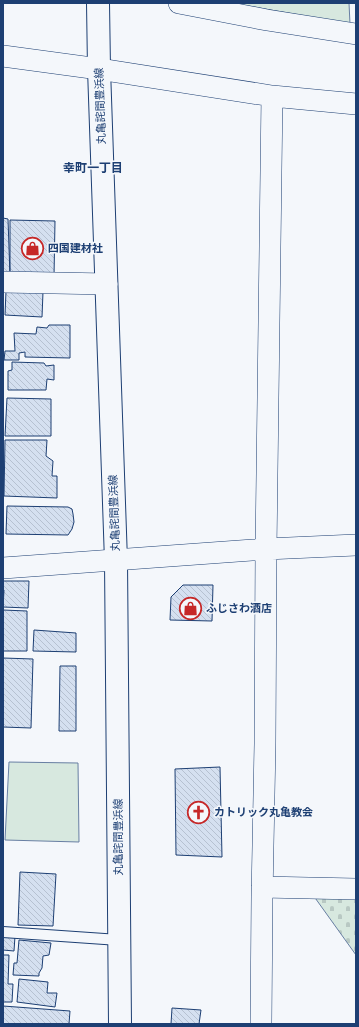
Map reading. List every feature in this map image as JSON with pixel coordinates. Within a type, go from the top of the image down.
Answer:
[{"type":"main road","name":"丸亀詫間豊浜線","points":[[98,3],[116,560],[120,1024]]},
{"type":"street","points":[[179,3],[267,20],[356,34]]},
{"type":"street","points":[[3,56],[99,69],[272,96],[356,104]]},
{"type":"street","points":[[260,1024],[265,744],[272,96]]},
{"type":"street","points":[[3,282],[107,284]]},
{"type":"street","points":[[3,568],[266,549],[356,545]]},
{"type":"street","points":[[262,887],[356,889]]},
{"type":"lane","points":[[3,932],[119,940]]},
{"type":"green space","points":[[231,3],[349,3],[350,24]]},
{"type":"green space","points":[[9,762],[78,763],[79,842],[5,840]]},
{"type":"green space","points":[[313,895],[356,897],[356,955]]},
{"type":"building","points":[[3,218],[8,219],[10,276],[3,276]]},
{"type":"building","name":"四国建材社","points":[[10,220],[55,221],[54,277],[10,276]]},
{"type":"building","points":[[6,291],[43,292],[42,317],[5,315]]},
{"type":"building","points":[[49,325],[70,325],[70,358],[25,357],[25,352],[19,353],[19,360],[4,360],[5,351],[15,351],[14,333],[36,334],[37,327],[47,328]]},
{"type":"building","points":[[12,362],[44,363],[46,366],[54,365],[54,380],[47,379],[46,390],[8,390],[8,371],[12,370]]},
{"type":"building","points":[[7,398],[51,399],[51,436],[5,436]]},
{"type":"building","points":[[5,440],[47,440],[46,456],[53,461],[52,476],[57,476],[57,498],[4,496]]},
{"type":"building","points":[[7,506],[68,507],[72,509],[73,514],[74,522],[72,529],[68,535],[6,534]]},
{"type":"building","points":[[3,581],[29,581],[28,608],[3,607]]},
{"type":"building","name":"ふじさわ酒店","points":[[183,585],[213,585],[212,621],[170,620],[171,597]]},
{"type":"building","points":[[3,610],[27,611],[27,651],[3,651]]},
{"type":"building","points":[[34,630],[76,633],[76,652],[33,651]]},
{"type":"building","points":[[3,658],[33,659],[31,728],[3,727]]},
{"type":"building","points":[[60,666],[76,666],[76,731],[59,731]]},
{"type":"building","name":"カトリック丸亀教会","points":[[220,767],[222,857],[176,855],[175,769]]},
{"type":"building","points":[[20,872],[56,874],[53,926],[18,925]]},
{"type":"building","points":[[3,935],[15,936],[14,951],[3,950]]},
{"type":"building","points":[[19,940],[51,943],[49,955],[43,956],[42,968],[39,976],[13,975],[14,963],[17,963]]},
{"type":"building","points":[[3,955],[9,955],[8,984],[13,984],[12,1002],[3,1002]]},
{"type":"building","points":[[19,979],[48,982],[47,993],[57,993],[55,1007],[17,1002]]},
{"type":"building","points":[[3,1006],[70,1011],[69,1024],[3,1024]]},
{"type":"building","points":[[172,1008],[201,1010],[199,1024],[171,1024]]},
{"type":"place","name":"四国建材社","points":[[32,248]]},
{"type":"place","name":"ふじさわ酒店","points":[[191,608]]},
{"type":"place","name":"カトリック丸亀教会","points":[[198,812]]},
{"type":"district","name":"幸町一丁目","points":[[93,168]]}]
